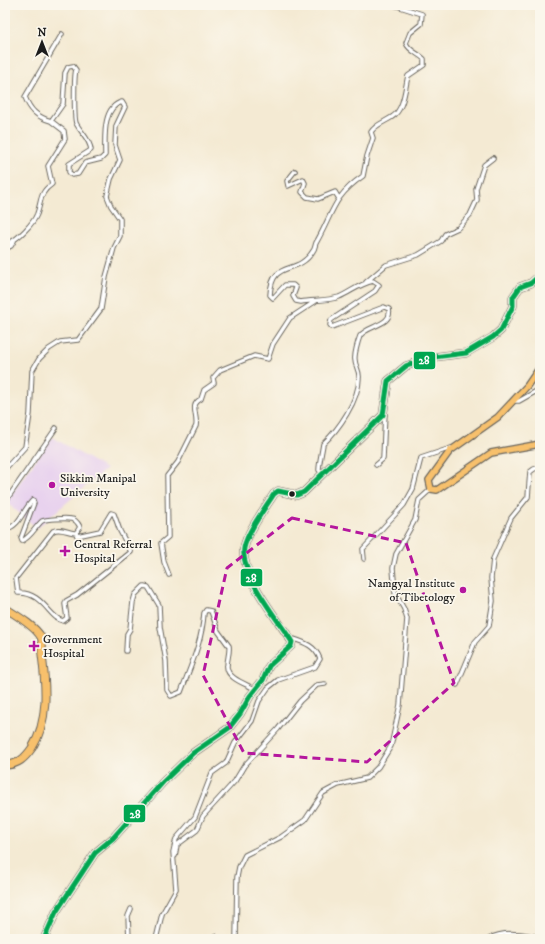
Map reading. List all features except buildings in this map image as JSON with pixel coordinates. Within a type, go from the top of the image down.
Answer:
[{"type":"highway","points":[[44,939],[56,912],[95,853],[113,838],[150,796],[192,753],[229,728],[240,714],[275,659],[292,646],[290,638],[274,616],[244,565],[244,547],[274,494],[278,491],[297,495],[304,492],[322,473],[374,426],[383,415],[388,381],[396,373],[406,366],[434,357],[466,353],[493,337],[501,330],[514,306],[513,297],[520,287],[531,283],[540,275]]},
{"type":"highway","points":[[5,608],[27,624],[40,636],[43,644],[42,655],[45,686],[43,727],[36,741],[26,757],[14,765],[5,766]]},
{"type":"main road","points":[[540,367],[528,386],[498,416],[450,451],[429,480],[431,489],[437,490],[491,453],[540,444]]},
{"type":"street","points":[[322,473],[319,470],[319,465],[322,458],[323,444],[335,433],[342,423],[357,390],[359,374],[355,361],[360,337],[364,332],[387,319],[390,313],[389,309],[384,307],[332,327],[330,325],[331,320],[375,291],[378,285],[373,281],[354,287],[338,297],[301,302],[296,301],[293,296],[296,288],[293,284],[285,285],[273,298],[270,295],[270,288],[272,279],[278,271],[301,264],[314,250],[315,244],[338,197],[363,176],[367,156],[373,138],[371,132],[382,122],[393,117],[400,106],[408,76],[424,65],[424,59],[408,47],[406,43],[410,33],[421,24],[422,14],[394,5]]},
{"type":"street","points":[[5,249],[11,246],[35,218],[44,190],[52,184],[48,166],[65,139],[64,131],[51,121],[35,114],[28,106],[24,97],[62,34]]},
{"type":"street","points":[[5,469],[25,447],[30,414],[32,371],[39,359],[49,349],[60,342],[78,340],[101,309],[108,269],[114,248],[120,236],[120,219],[111,206],[107,196],[111,179],[120,160],[115,145],[116,126],[125,107],[122,102],[116,103],[106,120],[105,155],[100,159],[85,163],[78,174],[72,175],[69,172],[69,164],[91,150],[91,144],[74,117],[76,96],[74,76],[76,70],[73,66],[68,67],[65,73],[63,104],[51,121]]},
{"type":"street","points":[[365,283],[386,265],[418,255],[441,242],[445,234],[458,228],[470,215],[477,200],[476,189],[484,165],[493,158]]},
{"type":"street","points":[[295,171],[287,182],[288,186],[302,179],[305,183],[302,192],[307,197],[318,199],[335,192],[338,197]]},
{"type":"street","points":[[5,241],[9,243],[15,240]]},
{"type":"street","points":[[169,575],[164,562],[161,543],[168,537],[166,493],[167,476],[178,462],[196,426],[197,421],[194,406],[196,401],[201,399],[204,390],[214,383],[213,378],[220,370],[254,356],[268,359],[274,344],[290,318],[319,300]]},
{"type":"street","points":[[513,401],[519,401],[540,389]]},
{"type":"street","points":[[376,465],[383,459],[386,421],[385,407]]},
{"type":"street","points":[[5,502],[56,428]]},
{"type":"street","points":[[364,559],[363,549],[404,505],[412,489],[421,458],[460,445]]},
{"type":"street","points":[[457,684],[475,642],[489,626],[494,601],[491,578],[493,559],[511,518],[528,497],[530,472],[534,468],[540,467]]},
{"type":"street","points":[[236,939],[237,877],[239,867],[245,855],[281,837],[305,820],[323,793],[338,785],[367,778],[378,768],[391,746],[400,705],[406,619],[404,609],[395,593],[392,568],[396,554],[415,520],[419,500],[431,489]]},
{"type":"street","points":[[5,529],[12,528],[33,500],[34,503],[21,538],[22,541],[28,538],[42,521],[47,518],[70,518],[76,521],[80,527],[76,533]]},
{"type":"street","points":[[111,513],[114,514],[131,552],[77,595],[66,601],[67,618],[64,621],[59,621],[40,601],[23,593],[18,593],[16,578],[53,531],[68,530],[76,533],[77,536],[100,531],[107,516],[111,513]]},
{"type":"street","points":[[126,651],[127,634],[130,629],[135,595],[144,586],[148,587],[159,605],[160,627],[166,661],[167,690],[171,696],[181,692],[196,657],[200,642],[204,613],[206,610],[211,611],[218,631],[229,646],[226,667],[228,672],[234,678],[255,689]]},
{"type":"street","points":[[156,939],[162,914],[176,889],[173,852],[176,839],[195,817],[212,774],[226,764],[235,743],[252,721],[268,688],[278,680],[316,667],[320,659],[317,652],[310,645],[290,638]]},
{"type":"street","points":[[174,867],[177,845],[197,830],[203,816],[235,781],[244,766],[278,729],[300,701],[318,685],[325,684]]},
{"type":"street","points":[[129,939],[128,916],[131,909]]},
{"type":"street","points":[[489,939],[496,934],[525,934],[540,938]]},
{"type":"highlighted area","points":[[292,518],[406,543],[454,683],[367,762],[244,753],[203,675],[227,568]]},
{"type":"shaded area","name":"Sikkim Manipal University","points":[[52,437],[106,469],[37,528],[6,502]]},
{"type":"transit line","name":"28","points":[[44,939],[56,912],[95,853],[113,838],[163,782],[193,753],[229,728],[240,714],[250,696],[263,680],[269,666],[291,646],[292,642],[254,584],[244,559],[244,548],[249,535],[274,494],[278,491],[297,495],[304,492],[383,415],[388,381],[406,366],[434,357],[466,353],[493,337],[501,330],[513,306],[513,297],[520,287],[531,283],[540,275]]},
{"type":"place","name":"Sikkim Manipal University","points":[[52,485]]},
{"type":"place","name":"Central Referral Hospital","points":[[65,551]]},
{"type":"place","name":"Namgyal Institute of Tibetology","points":[[463,590]]},
{"type":"place","name":"Government Hospital","points":[[34,646]]}]
